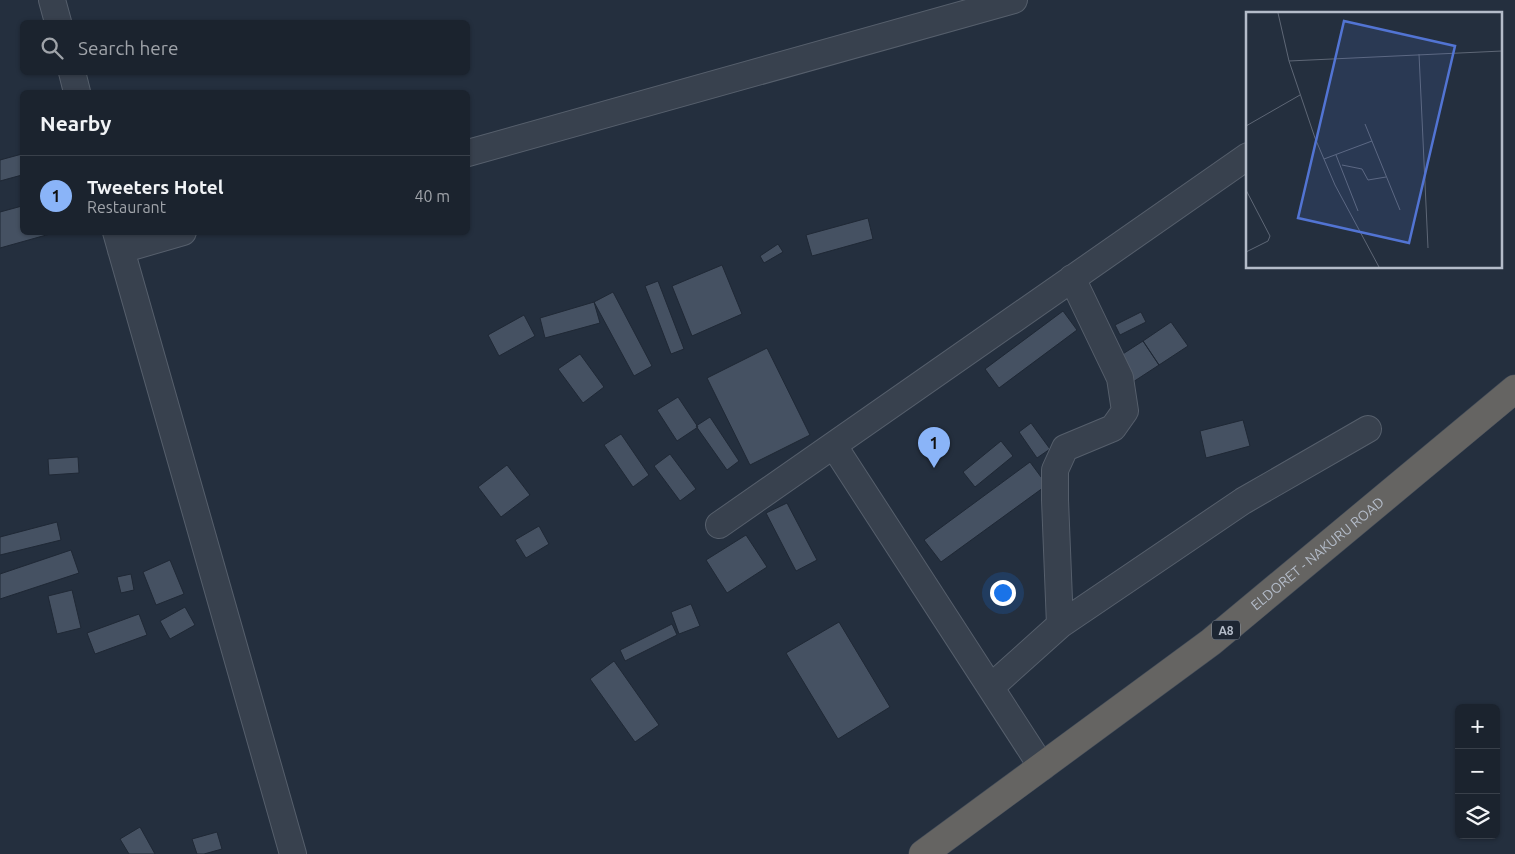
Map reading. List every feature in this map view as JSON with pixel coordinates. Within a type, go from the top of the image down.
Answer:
[{"type":"highway","name":"ELDORET - NAKURU ROAD","points":[[922,854],[1211,642],[1515,388]]},
{"type":"street","points":[[52,0],[57,20]]},
{"type":"street","points":[[470,152],[1014,0]]},
{"type":"street","points":[[73,75],[76,90]]},
{"type":"street","points":[[719,525],[1246,157]]},
{"type":"street","points":[[161,235],[118,241],[293,854]]},
{"type":"street","points":[[1060,625],[1055,470],[1065,448],[1113,428],[1125,412],[1120,378],[1072,278]]},
{"type":"street","points":[[991,687],[1060,625],[1243,501],[1368,429]]},
{"type":"street","points":[[834,446],[1042,767]]},
{"type":"building","points":[[20,155],[20,176],[0,181],[0,160]]},
{"type":"building","points":[[20,207],[20,235],[46,235],[0,248],[0,212]]},
{"type":"building","points":[[868,218],[873,239],[812,256],[806,235]]},
{"type":"building","points":[[778,244],[783,252],[764,263],[760,256]]},
{"type":"building","points":[[722,265],[742,314],[692,336],[672,286]]},
{"type":"building","points":[[658,281],[684,349],[671,354],[645,286]]},
{"type":"building","points":[[613,292],[652,366],[634,376],[594,302]]},
{"type":"building","points":[[594,302],[600,323],[545,338],[540,318]]},
{"type":"building","points":[[1063,311],[1077,330],[999,388],[985,369]]},
{"type":"building","points":[[1141,312],[1146,322],[1120,335],[1115,325]]},
{"type":"building","points":[[524,315],[535,336],[499,356],[488,335]]},
{"type":"building","points":[[1171,322],[1188,346],[1159,365],[1143,341]]},
{"type":"building","points":[[1143,341],[1159,365],[1133,382],[1118,357]]},
{"type":"building","points":[[767,348],[810,435],[750,465],[707,378]]},
{"type":"building","points":[[580,354],[604,387],[583,403],[558,369]]},
{"type":"building","points":[[678,397],[698,427],[677,441],[657,410]]},
{"type":"building","points":[[710,417],[739,461],[727,470],[696,426]]},
{"type":"building","points":[[1243,420],[1250,446],[1206,458],[1200,431]]},
{"type":"building","points":[[1031,423],[1050,449],[1037,458],[1019,432]]},
{"type":"building","points":[[621,434],[649,475],[633,487],[604,445]]},
{"type":"building","points":[[1001,441],[1013,456],[975,487],[963,472]]},
{"type":"building","points":[[670,454],[696,489],[680,501],[654,466]]},
{"type":"building","points":[[78,457],[79,473],[49,475],[48,459]]},
{"type":"building","points":[[1030,462],[1047,485],[941,562],[924,540]]},
{"type":"building","points":[[507,465],[530,495],[501,517],[478,487]]},
{"type":"building","points":[[787,503],[817,560],[796,571],[766,513]]},
{"type":"building","points":[[57,522],[61,540],[0,555],[0,537]]},
{"type":"building","points":[[539,526],[549,544],[526,558],[515,540]]},
{"type":"building","points":[[746,535],[767,567],[727,593],[706,560]]},
{"type":"building","points":[[71,550],[79,573],[0,599],[0,574]]},
{"type":"building","points":[[170,560],[184,594],[156,605],[143,572]]},
{"type":"building","points":[[131,574],[134,590],[121,593],[117,577]]},
{"type":"building","points":[[72,590],[81,628],[57,634],[48,596]]},
{"type":"building","points":[[691,604],[700,626],[679,634],[671,612]]},
{"type":"building","points":[[185,607],[195,625],[170,639],[160,621]]},
{"type":"building","points":[[139,614],[147,635],[95,654],[87,633]]},
{"type":"building","points":[[839,622],[890,707],[838,739],[786,653]]},
{"type":"building","points":[[672,624],[677,635],[625,661],[620,650]]},
{"type":"building","points":[[614,661],[659,725],[635,742],[590,679]]},
{"type":"building","points":[[140,827],[155,854],[129,854],[120,839]]},
{"type":"building","points":[[217,832],[222,849],[197,854],[192,839]]},
{"type":"place","name":"Tweeters Hotel","points":[[934,468]]}]
